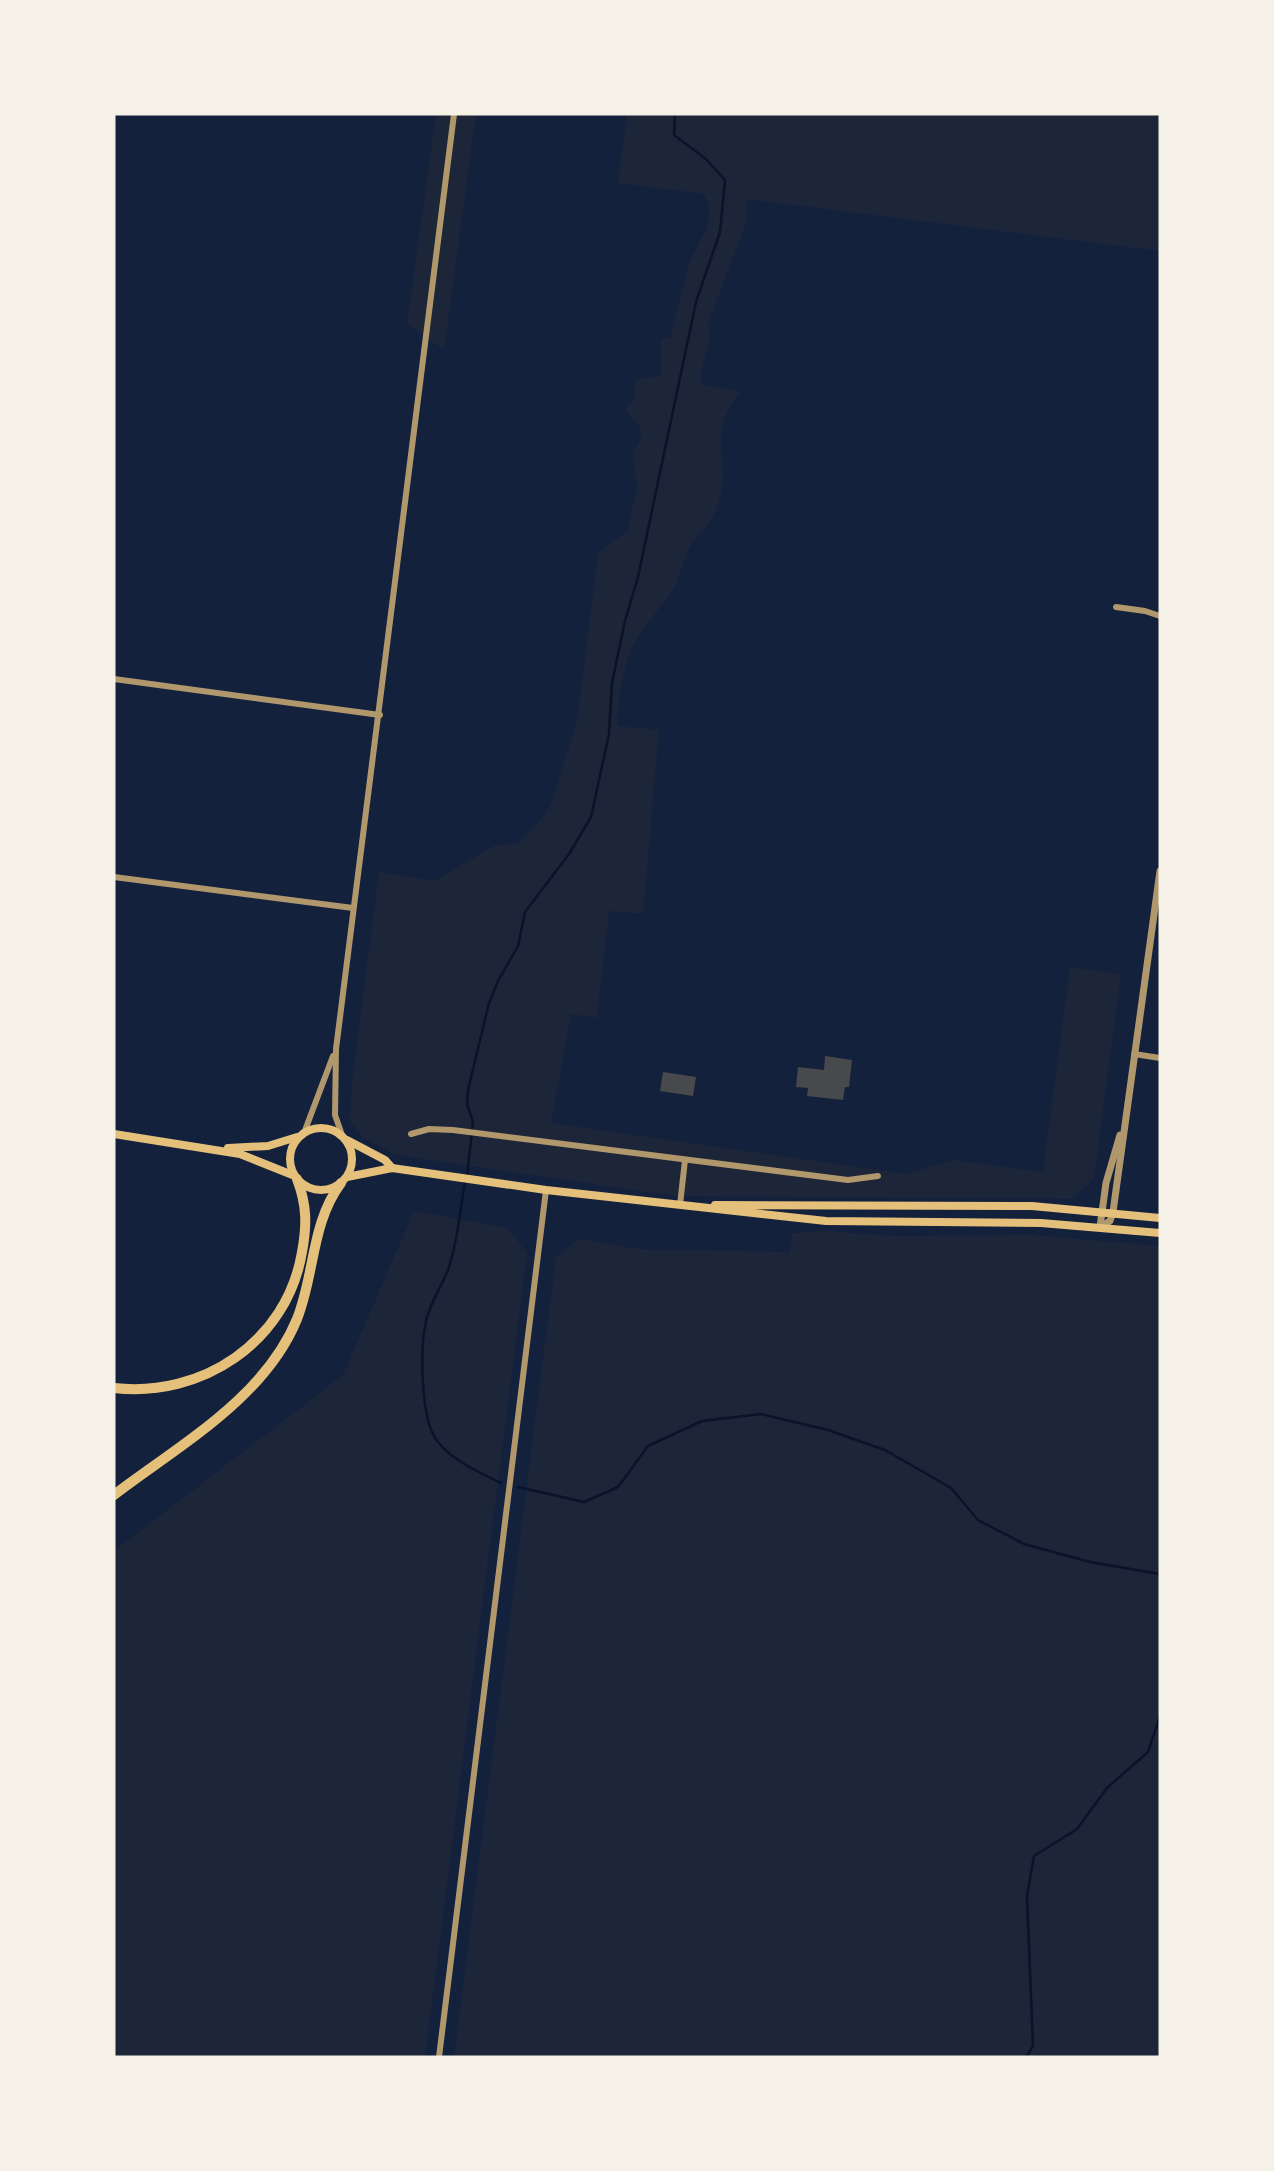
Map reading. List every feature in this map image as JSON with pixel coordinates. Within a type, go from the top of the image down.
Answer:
[{"type":"highway","points":[[114,1388],[152,1390],[209,1375],[236,1359],[265,1331],[283,1307],[300,1263],[307,1218],[296,1177]]},
{"type":"highway","points":[[114,1495],[226,1409],[262,1374],[297,1318],[314,1245],[331,1196],[344,1180]]},
{"type":"main road","points":[[200,1146],[268,1146],[327,1128],[385,1160],[392,1168]]},
{"type":"main road","points":[[114,1134],[240,1154],[296,1177],[314,1189],[333,1188],[344,1180],[392,1168],[546,1190],[826,1221],[1100,1227],[1160,1233]]},
{"type":"main road","points":[[296,1177],[291,1168],[291,1150],[302,1134]]},
{"type":"main road","points":[[344,1137],[353,1158],[344,1180]]},
{"type":"main road","points":[[684,1205],[1032,1206],[1160,1218]]},
{"type":"street","points":[[344,1137],[335,1115],[336,1049],[454,114]]},
{"type":"street","points":[[1116,607],[1159,615]]},
{"type":"street","points":[[114,679],[380,715]]},
{"type":"street","points":[[1100,1227],[1110,1221],[1113,1212],[1160,871]]},
{"type":"street","points":[[114,877],[353,908]]},
{"type":"street","points":[[302,1134],[336,1049]]},
{"type":"street","points":[[1134,1054],[1160,1058]]},
{"type":"street","points":[[1100,1227],[1109,1170],[1126,1117]]},
{"type":"street","points":[[411,1134],[439,1129],[848,1180],[878,1176]]},
{"type":"street","points":[[684,1205],[685,1160]]},
{"type":"street","points":[[439,2057],[546,1190]]},
{"type":"shaded area","points":[[436,114],[476,114],[444,350],[407,324]]},
{"type":"shaded area","points":[[627,114],[1160,114],[1160,251],[746,199],[746,223],[708,323],[710,339],[701,376],[702,384],[740,392],[723,423],[723,476],[717,507],[690,547],[672,591],[638,636],[627,660],[619,699],[617,726],[659,730],[643,914],[609,911],[597,1018],[571,1014],[551,1123],[906,1174],[953,1160],[1043,1172],[1070,967],[1121,974],[1094,1178],[1072,1199],[675,1196],[396,1155],[364,1138],[350,1122],[352,1083],[379,872],[435,881],[493,846],[518,843],[544,816],[551,804],[577,722],[598,553],[627,531],[637,488],[633,454],[641,439],[639,425],[625,410],[634,400],[636,379],[661,376],[661,339],[670,337],[690,261],[707,227],[710,210],[704,194],[618,183]]},
{"type":"shaded area","points":[[414,1211],[508,1228],[527,1253],[425,2057],[114,2057],[114,1551],[343,1375]]},
{"type":"shaded area","points":[[827,1231],[896,1236],[1033,1235],[1160,1246],[1160,2057],[454,2057],[556,1257],[579,1239],[639,1249],[790,1252],[792,1233]]},
{"type":"building","points":[[825,1056],[852,1060],[849,1087],[845,1087],[843,1100],[807,1096],[808,1088],[796,1087],[798,1067],[824,1070]]},
{"type":"building","points":[[663,1072],[696,1077],[693,1096],[660,1091]]},
{"type":"waterway","points":[[467,1176],[473,1122],[467,1104],[468,1090],[489,1003],[518,946],[525,912],[569,854],[591,817],[609,734],[612,683],[625,621],[638,577],[696,302],[720,232],[725,180],[706,159],[674,135],[675,114]]},
{"type":"waterway","points":[[465,1182],[452,1257],[426,1321],[422,1366],[425,1402],[432,1432],[444,1449],[467,1466],[501,1483]]},
{"type":"waterway","points":[[518,1487],[584,1502],[618,1487],[648,1446],[702,1421],[761,1414],[828,1430],[885,1450],[951,1488],[978,1520],[1024,1544],[1090,1562],[1160,1574]]},
{"type":"waterway","points":[[1026,2057],[1033,2046],[1027,1896],[1034,1856],[1077,1829],[1107,1788],[1148,1752],[1160,1716]]}]
